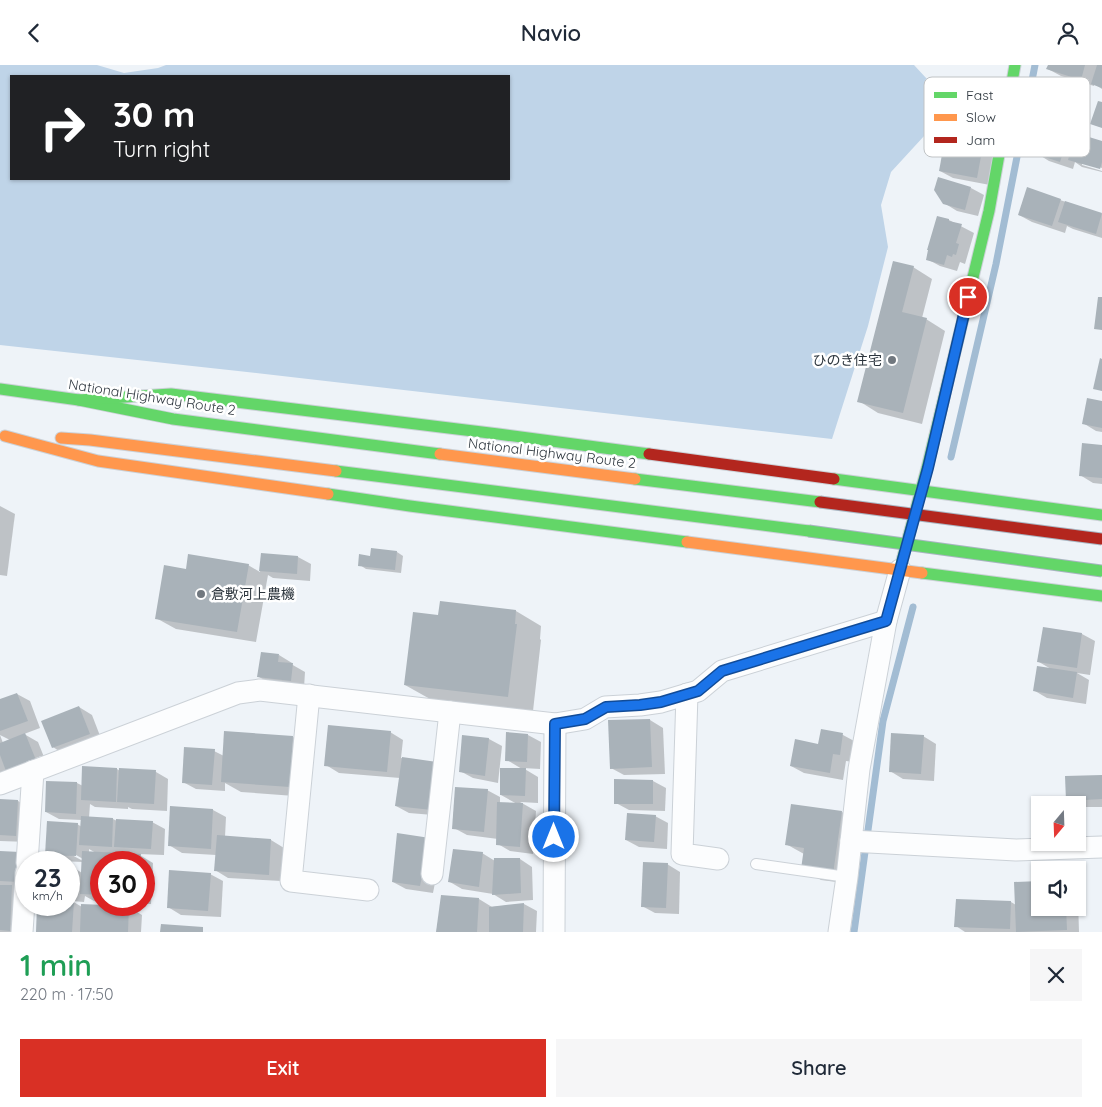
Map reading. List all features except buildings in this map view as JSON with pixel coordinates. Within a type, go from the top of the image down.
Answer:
[{"type":"main road","points":[[900,570],[922,490],[989,211],[999,157]]},
{"type":"main road","name":"National Highway Route 2","points":[[0,389],[79,400],[173,419],[1102,539]]},
{"type":"main road","points":[[79,400],[171,394],[517,436],[1102,515]]},
{"type":"main road","points":[[2,435],[90,440],[808,531],[1102,571]]},
{"type":"main road","points":[[2,435],[98,461],[410,506],[1102,596]]},
{"type":"street","points":[[840,932],[847,877],[862,842],[859,769],[886,621],[900,570]]},
{"type":"street","points":[[0,784],[238,693],[260,690],[555,724],[585,719],[606,707],[661,702],[698,691],[722,671],[886,621]]},
{"type":"street","points":[[687,694],[682,854],[718,859]]},
{"type":"street","points":[[309,695],[291,881],[368,890]]},
{"type":"street","points":[[432,874],[450,712]]},
{"type":"street","points":[[554,932],[555,724]]},
{"type":"street","points":[[28,851],[33,771]]},
{"type":"street","points":[[862,842],[1016,851],[1102,847]]},
{"type":"street","points":[[22,932],[23,916]]},
{"type":"lane","points":[[756,864],[847,877]]},
{"type":"shaded area","points":[[0,65],[97,65],[124,73],[166,65],[914,65],[925,77],[924,136],[891,172],[881,205],[888,247],[868,326],[832,439],[0,345]]},
{"type":"waterway","points":[[1033,77],[1035,65]]},
{"type":"waterway","points":[[951,457],[996,264],[1017,157]]},
{"type":"waterway","points":[[854,932],[883,721],[913,607]]},
{"type":"traffic: fast","points":[[1013,77],[1015,65]]},
{"type":"traffic: fast","points":[[900,568],[927,468],[989,211],[999,157]]},
{"type":"traffic: fast","points":[[0,389],[79,400],[173,419],[440,454]]},
{"type":"traffic: fast","points":[[79,400],[171,394],[649,454]]},
{"type":"traffic: fast","points":[[336,471],[809,531]]},
{"type":"traffic: fast","points":[[635,479],[820,502]]},
{"type":"traffic: fast","points":[[834,479],[1102,515]]},
{"type":"traffic: fast","points":[[328,494],[687,542]]},
{"type":"traffic: fast","points":[[809,531],[1102,571]]},
{"type":"traffic: fast","points":[[922,573],[1102,596]]},
{"type":"traffic: slow","points":[[5,436],[98,461],[328,494]]},
{"type":"traffic: slow","points":[[61,438],[336,471]]},
{"type":"traffic: slow","points":[[440,454],[635,479]]},
{"type":"traffic: slow","points":[[687,542],[922,573]]},
{"type":"traffic: jam","points":[[649,454],[834,479]]},
{"type":"traffic: jam","points":[[820,502],[1102,539]]},
{"type":"place","name":"ひのき住宅","points":[[892,360]]},
{"type":"place","name":"倉敷河上農機","points":[[201,594]]},
{"type":"route","points":[[554,837],[555,724],[585,719],[606,707],[661,702],[698,691],[722,671],[886,621],[928,468],[968,297]]}]
